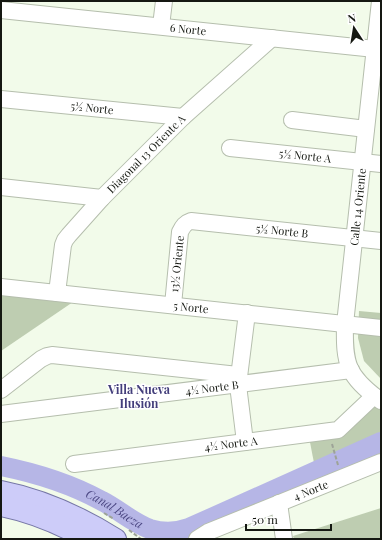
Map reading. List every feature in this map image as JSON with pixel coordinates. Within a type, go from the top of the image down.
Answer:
[{"type":"main road","points":[[1,491],[25,497],[62,510],[116,539]]},
{"type":"main road","points":[[1,506],[21,511],[57,524],[87,539]]},
{"type":"street","points":[[161,26],[164,1]]},
{"type":"street","name":"Calle 14 Oriente","points":[[378,398],[359,382],[351,370],[346,358],[345,324],[366,129],[376,83],[375,49],[380,1]]},
{"type":"street","name":"6 Norte","points":[[1,10],[375,49]]},
{"type":"street","name":"Diagonal 13 Oriente A","points":[[57,293],[65,240],[102,198],[183,117],[272,38]]},
{"type":"street","name":"5½ Norte","points":[[1,99],[183,117]]},
{"type":"street","points":[[292,120],[366,129]]},
{"type":"street","name":"5½ Norte A","points":[[230,148],[381,164]]},
{"type":"street","points":[[1,187],[102,198]]},
{"type":"street","name":"5½ Norte B","points":[[184,224],[192,221],[381,241]]},
{"type":"street","name":"13½ Oriente","points":[[173,305],[180,232],[184,224]]},
{"type":"street","name":"5 Norte","points":[[1,287],[381,328]]},
{"type":"street","points":[[245,442],[238,380],[247,313]]},
{"type":"street","points":[[1,390],[41,359],[52,355],[238,380]]},
{"type":"street","name":"4½ Norte B","points":[[1,414],[238,380],[351,370]]},
{"type":"street","name":"4½ Norte A","points":[[74,464],[338,430],[378,398]]},
{"type":"street","name":"4 Norte","points":[[197,539],[208,532],[381,462]]},
{"type":"street","points":[[278,503],[284,539]]},
{"type":"green space","points":[[1,293],[73,302],[1,351]]},
{"type":"green space","points":[[359,311],[381,313],[381,379],[364,361],[358,338]]},
{"type":"green space","points":[[374,401],[381,405],[381,434],[314,463],[309,437]]},
{"type":"green space","points":[[381,508],[381,539],[294,539],[293,536]]},
{"type":"waterway","name":"Canal Baeza","points":[[1,466],[66,484],[102,501],[132,520],[150,529],[169,532],[189,528],[381,442]]},
{"type":"district","name":"Villa Nueva Ilusión","points":[[139,397]]}]
